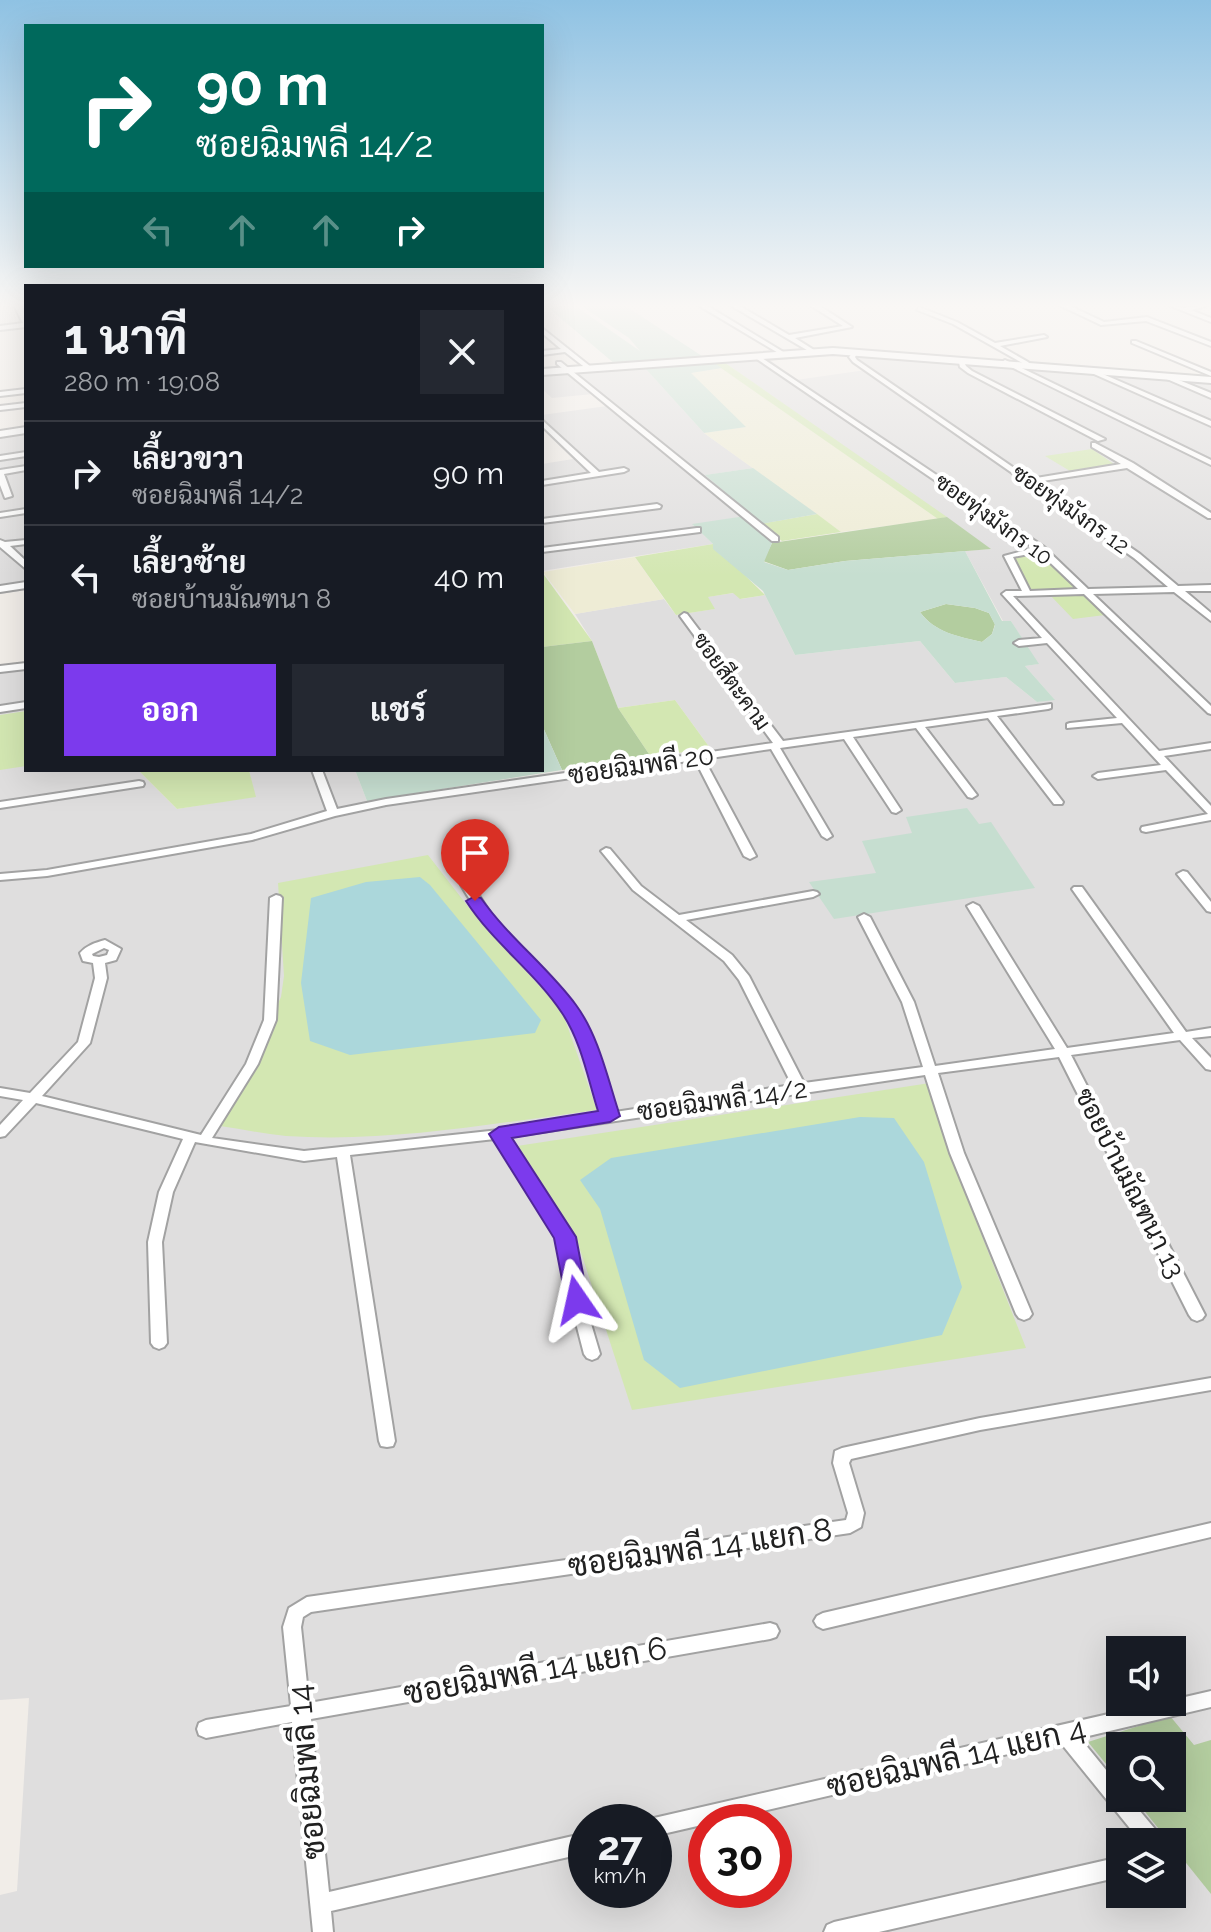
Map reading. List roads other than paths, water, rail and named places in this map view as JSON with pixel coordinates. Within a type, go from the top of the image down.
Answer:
[{"type":"street","points":[[600,395],[775,539]]},
{"type":"street","name":"ซอยทุ่งมังกร 10","points":[[813,395],[1041,549],[1211,711]]},
{"type":"street","name":"ซอยทุ่งมังกร 12","points":[[905,395],[1179,588],[1211,618]]},
{"type":"street","points":[[1012,395],[1098,442],[1211,516]]},
{"type":"street","points":[[1073,395],[1211,463]]},
{"type":"street","points":[[1146,395],[1211,424]]},
{"type":"street","points":[[0,408],[24,405]]},
{"type":"street","points":[[544,424],[597,474]]},
{"type":"street","points":[[0,434],[24,430]]},
{"type":"street","points":[[0,458],[24,454]]},
{"type":"street","points":[[1030,481],[1130,465]]},
{"type":"street","points":[[8,496],[0,473],[24,468]]},
{"type":"street","points":[[544,483],[624,470]]},
{"type":"street","points":[[544,521],[657,506]]},
{"type":"street","points":[[0,515],[24,511]]},
{"type":"street","points":[[544,550],[697,530]]},
{"type":"street","points":[[1,544],[24,542]]},
{"type":"street","points":[[1,544],[24,564]]},
{"type":"street","points":[[1026,591],[1008,556],[1041,549]]},
{"type":"street","points":[[0,589],[24,585]]},
{"type":"street","points":[[1146,829],[1211,815],[1006,594],[1026,591],[1211,588]]},
{"type":"street","name":"ซอยสีตะคาม","points":[[684,616],[777,745],[827,836]]},
{"type":"street","points":[[1019,643],[1050,640]]},
{"type":"street","points":[[0,669],[24,666]]},
{"type":"street","points":[[0,709],[24,705]]},
{"type":"street","name":"ซอยฉิมพลี 20","points":[[0,877],[47,873],[252,837],[333,813],[386,802],[1048,706]]},
{"type":"street","points":[[991,715],[1058,802]]},
{"type":"street","points":[[1070,726],[1125,720]]},
{"type":"street","points":[[919,725],[972,795]]},
{"type":"street","points":[[847,735],[896,810]]},
{"type":"street","points":[[1157,754],[1211,746]]},
{"type":"street","points":[[698,757],[750,856]]},
{"type":"street","points":[[1098,776],[1169,767]]},
{"type":"street","points":[[318,772],[333,813]]},
{"type":"street","points":[[0,805],[139,784]]},
{"type":"street","points":[[606,851],[637,888],[728,958],[745,979],[800,1088]]},
{"type":"street","points":[[1183,874],[1211,909]]},
{"type":"street","points":[[467,885],[488,921],[568,1008],[581,1028],[610,1116]]},
{"type":"street","points":[[1078,889],[1182,1035],[1211,1066]]},
{"type":"street","points":[[675,919],[813,894]]},
{"type":"street","points":[[159,1343],[155,1242],[166,1192],[198,1138],[252,1064],[270,1020],[276,898]]},
{"type":"street","name":"ซอยบ้านมัณฑนา 13","points":[[973,906],[1063,1052],[1197,1315]]},
{"type":"street","points":[[864,917],[908,1002],[957,1153],[1024,1314]]},
{"type":"street","points":[[0,1133],[84,1043],[101,978],[99,961]]},
{"type":"street","name":"ซอยฉิมพลี 14/2","points":[[0,1092],[198,1138],[304,1156],[499,1134],[800,1088],[1211,1032]]},
{"type":"street","points":[[499,1134],[565,1237],[577,1300],[592,1354]]},
{"type":"street","points":[[343,1154],[387,1441]]},
{"type":"street","name":"ซอยฉิมพลี 14 แยก 8","points":[[295,1613],[307,1605],[850,1526],[855,1522],[856,1513],[841,1463],[841,1456],[848,1453],[980,1424],[1211,1384]]},
{"type":"street","points":[[823,1621],[1211,1530]]},
{"type":"street","name":"ซอยฉิมพลี 14","points":[[295,1613],[292,1627],[323,1932]]},
{"type":"street","name":"ซอยฉิมพลี 14 แยก 6","points":[[206,1729],[770,1631]]},
{"type":"street","name":"ซอยฉิมพลี 14 แยก 4","points":[[672,1823],[1211,1699]]},
{"type":"street","points":[[1065,1734],[1142,1828]]},
{"type":"street","points":[[319,1904],[568,1847]]},
{"type":"street","points":[[834,1932],[1106,1870]]},
{"type":"water","points":[[420,877],[430,885],[541,1020],[535,1033],[350,1055],[310,1041],[301,983],[311,898],[366,882]]},
{"type":"water","points":[[860,1117],[894,1118],[924,1162],[962,1287],[942,1335],[680,1388],[644,1360],[600,1209],[580,1180],[611,1158]]}]
